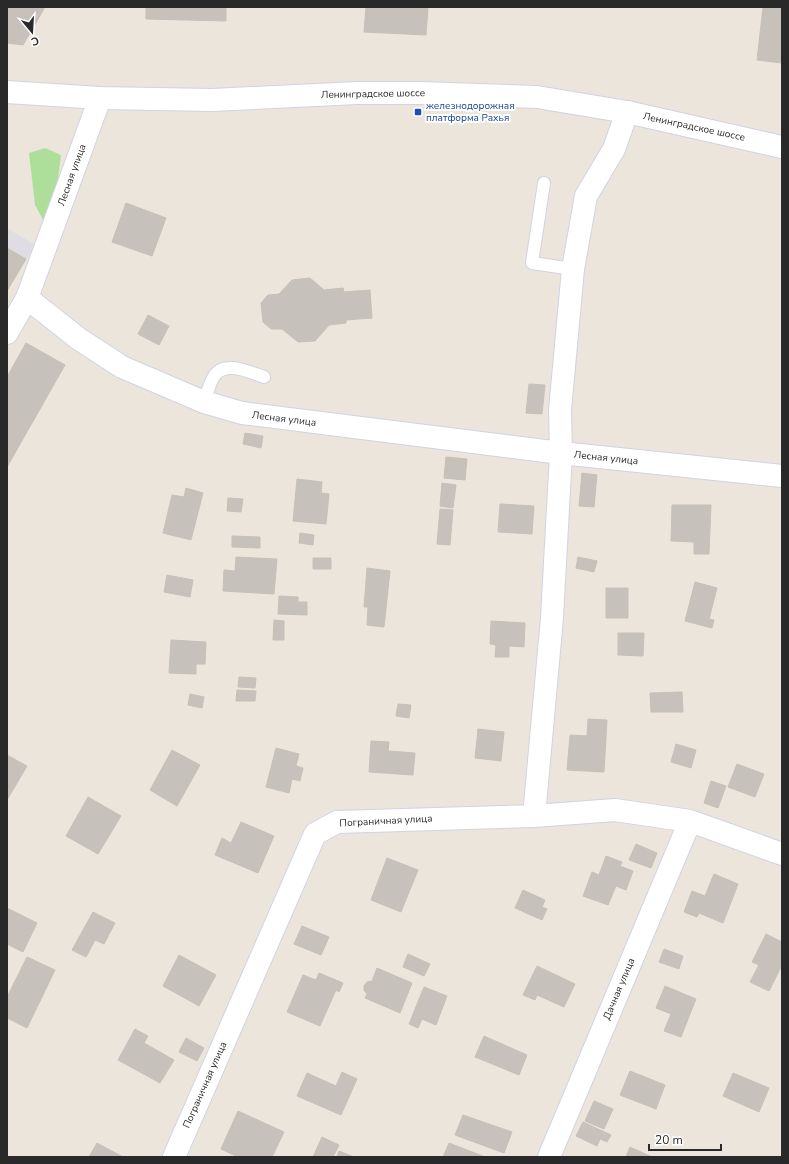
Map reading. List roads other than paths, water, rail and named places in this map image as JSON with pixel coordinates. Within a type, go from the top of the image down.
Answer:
[{"type":"street","name":"Ленинградское шоссе","points":[[7,92],[100,98],[212,100],[357,93],[428,93],[537,97],[626,112],[782,147]]},
{"type":"street","name":"Лесная улица","points":[[100,98],[28,298],[79,339],[122,368],[204,402],[242,413],[561,453],[782,476]]},
{"type":"street","points":[[534,816],[552,618],[561,453],[560,410],[573,269],[586,196],[614,149],[626,112]]},
{"type":"street","points":[[7,333],[28,298]]},
{"type":"street","name":"Пограничная улица","points":[[174,1157],[315,834],[337,822],[534,816],[615,810],[690,821],[782,854]]},
{"type":"street","name":"Дачная улица","points":[[549,1157],[690,821]]},
{"type":"lane","points":[[544,183],[532,263],[573,269]]},
{"type":"lane","points":[[204,402],[213,377],[222,369],[235,367],[264,377]]},
{"type":"place","name":"железнодорожная платформа Рахья","points":[[418,112]]}]
